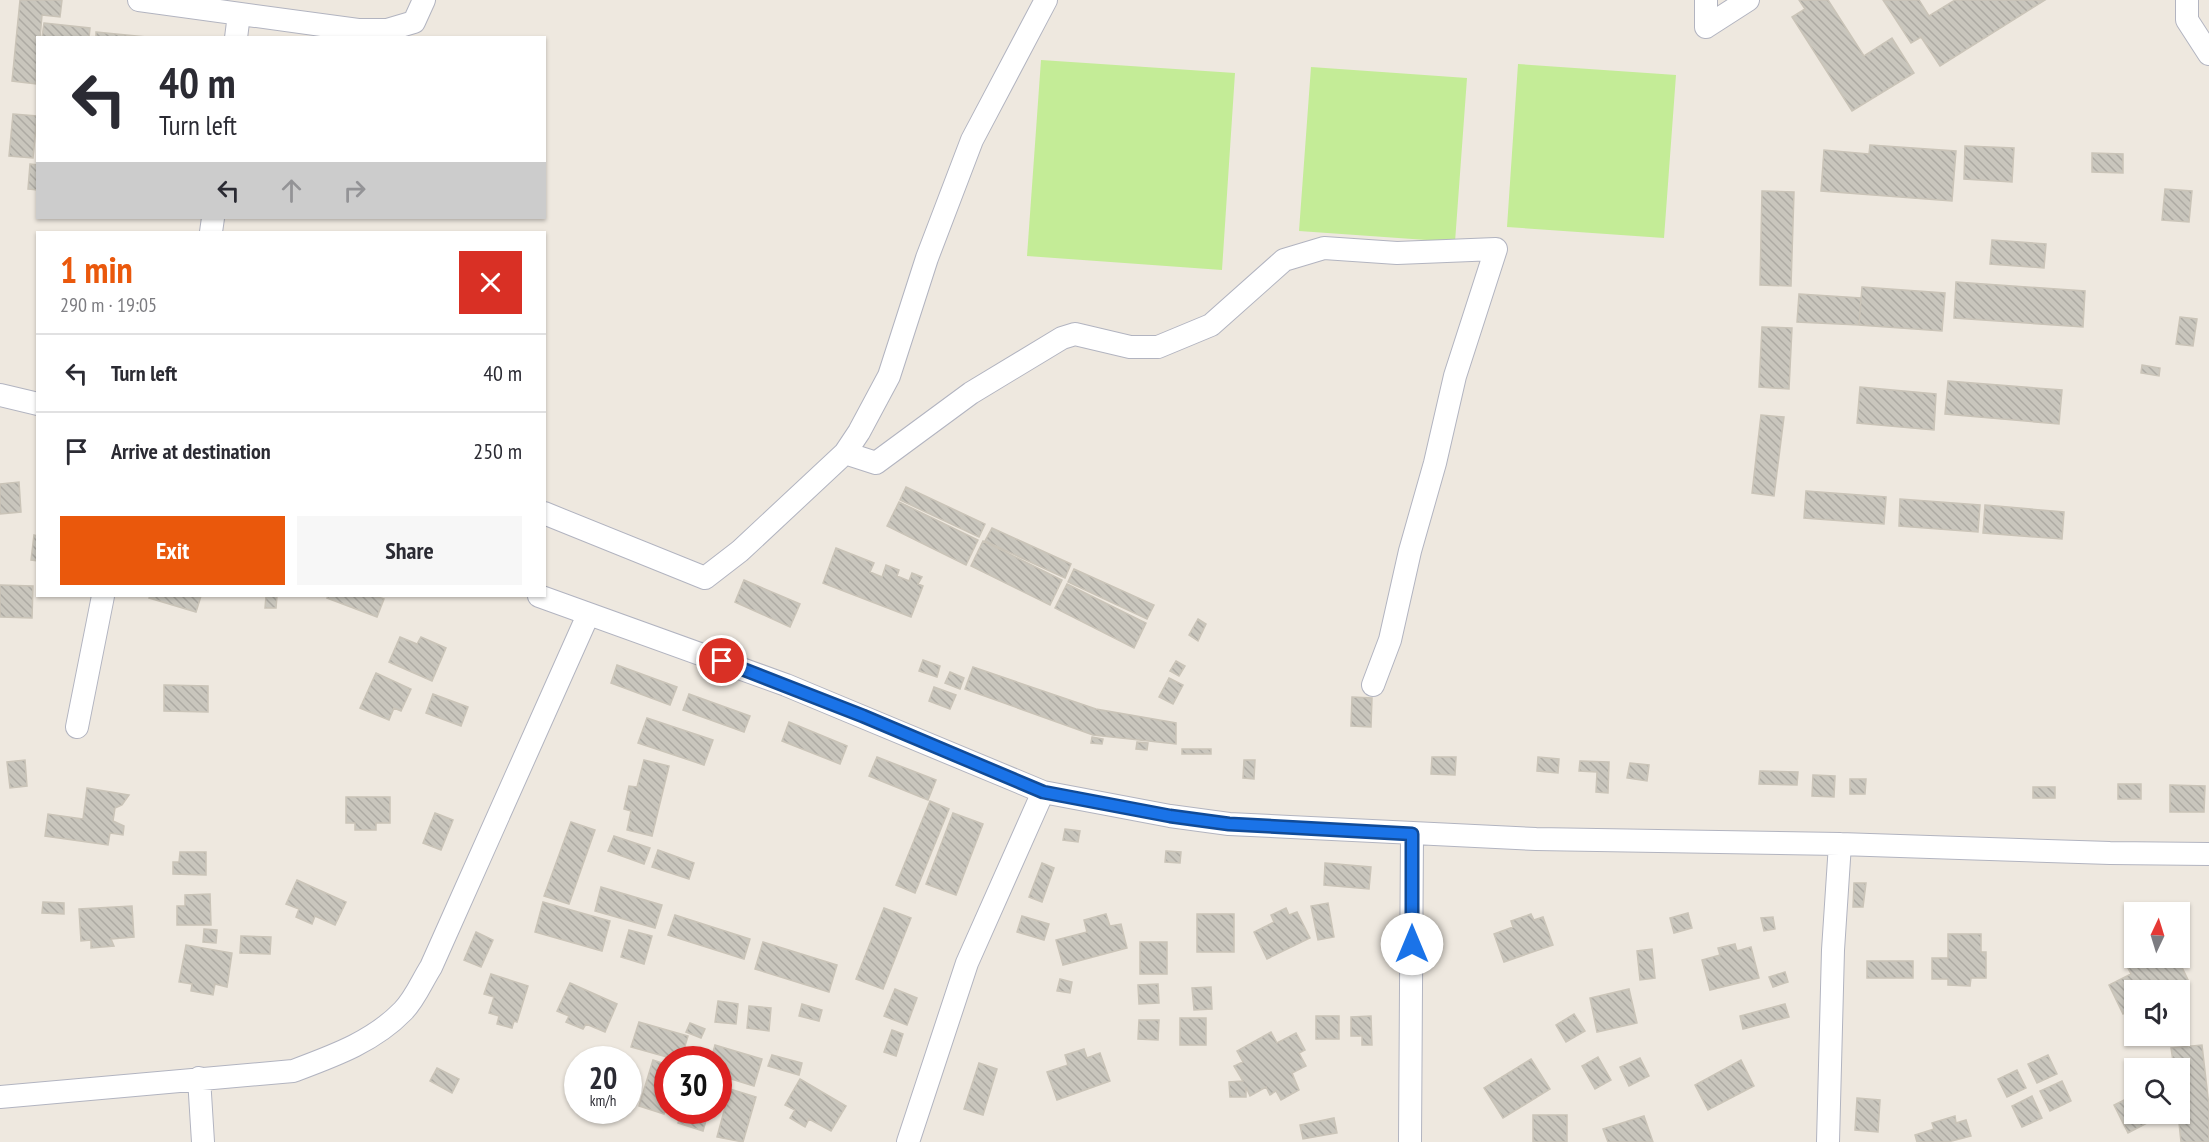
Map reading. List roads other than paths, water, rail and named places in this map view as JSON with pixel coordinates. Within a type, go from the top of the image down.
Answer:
[{"type":"street","points":[[140,0],[358,30],[387,30],[414,22],[424,0]]},
{"type":"street","points":[[546,514],[705,578],[740,551],[845,453],[889,376],[927,258],[972,140],[1046,0]]},
{"type":"street","points":[[1706,0],[1706,27],[1748,0]]},
{"type":"street","points":[[2187,0],[2187,20],[2209,54]]},
{"type":"street","points":[[236,36],[239,14]]},
{"type":"street","points":[[845,453],[876,463],[971,393],[1062,338],[1075,334],[1130,347],[1158,347],[1211,326],[1284,260],[1324,248],[1397,253],[1496,249],[1455,376],[1436,463],[1410,551],[1390,640],[1373,685]]},
{"type":"street","points":[[0,395],[36,404]]},
{"type":"street","points":[[77,727],[103,597]]},
{"type":"street","points":[[542,597],[786,684],[1043,792],[1170,816],[1229,824],[1548,839],[2209,854]]},
{"type":"street","points":[[0,1097],[293,1071],[338,1054],[373,1037],[405,1010],[431,967],[588,615]]},
{"type":"street","points":[[908,1142],[968,963],[1043,792]]},
{"type":"street","points":[[1410,1142],[1412,834]]},
{"type":"street","points":[[1828,1142],[1833,950],[1840,844]]},
{"type":"street","points":[[199,1078],[203,1142]]}]
